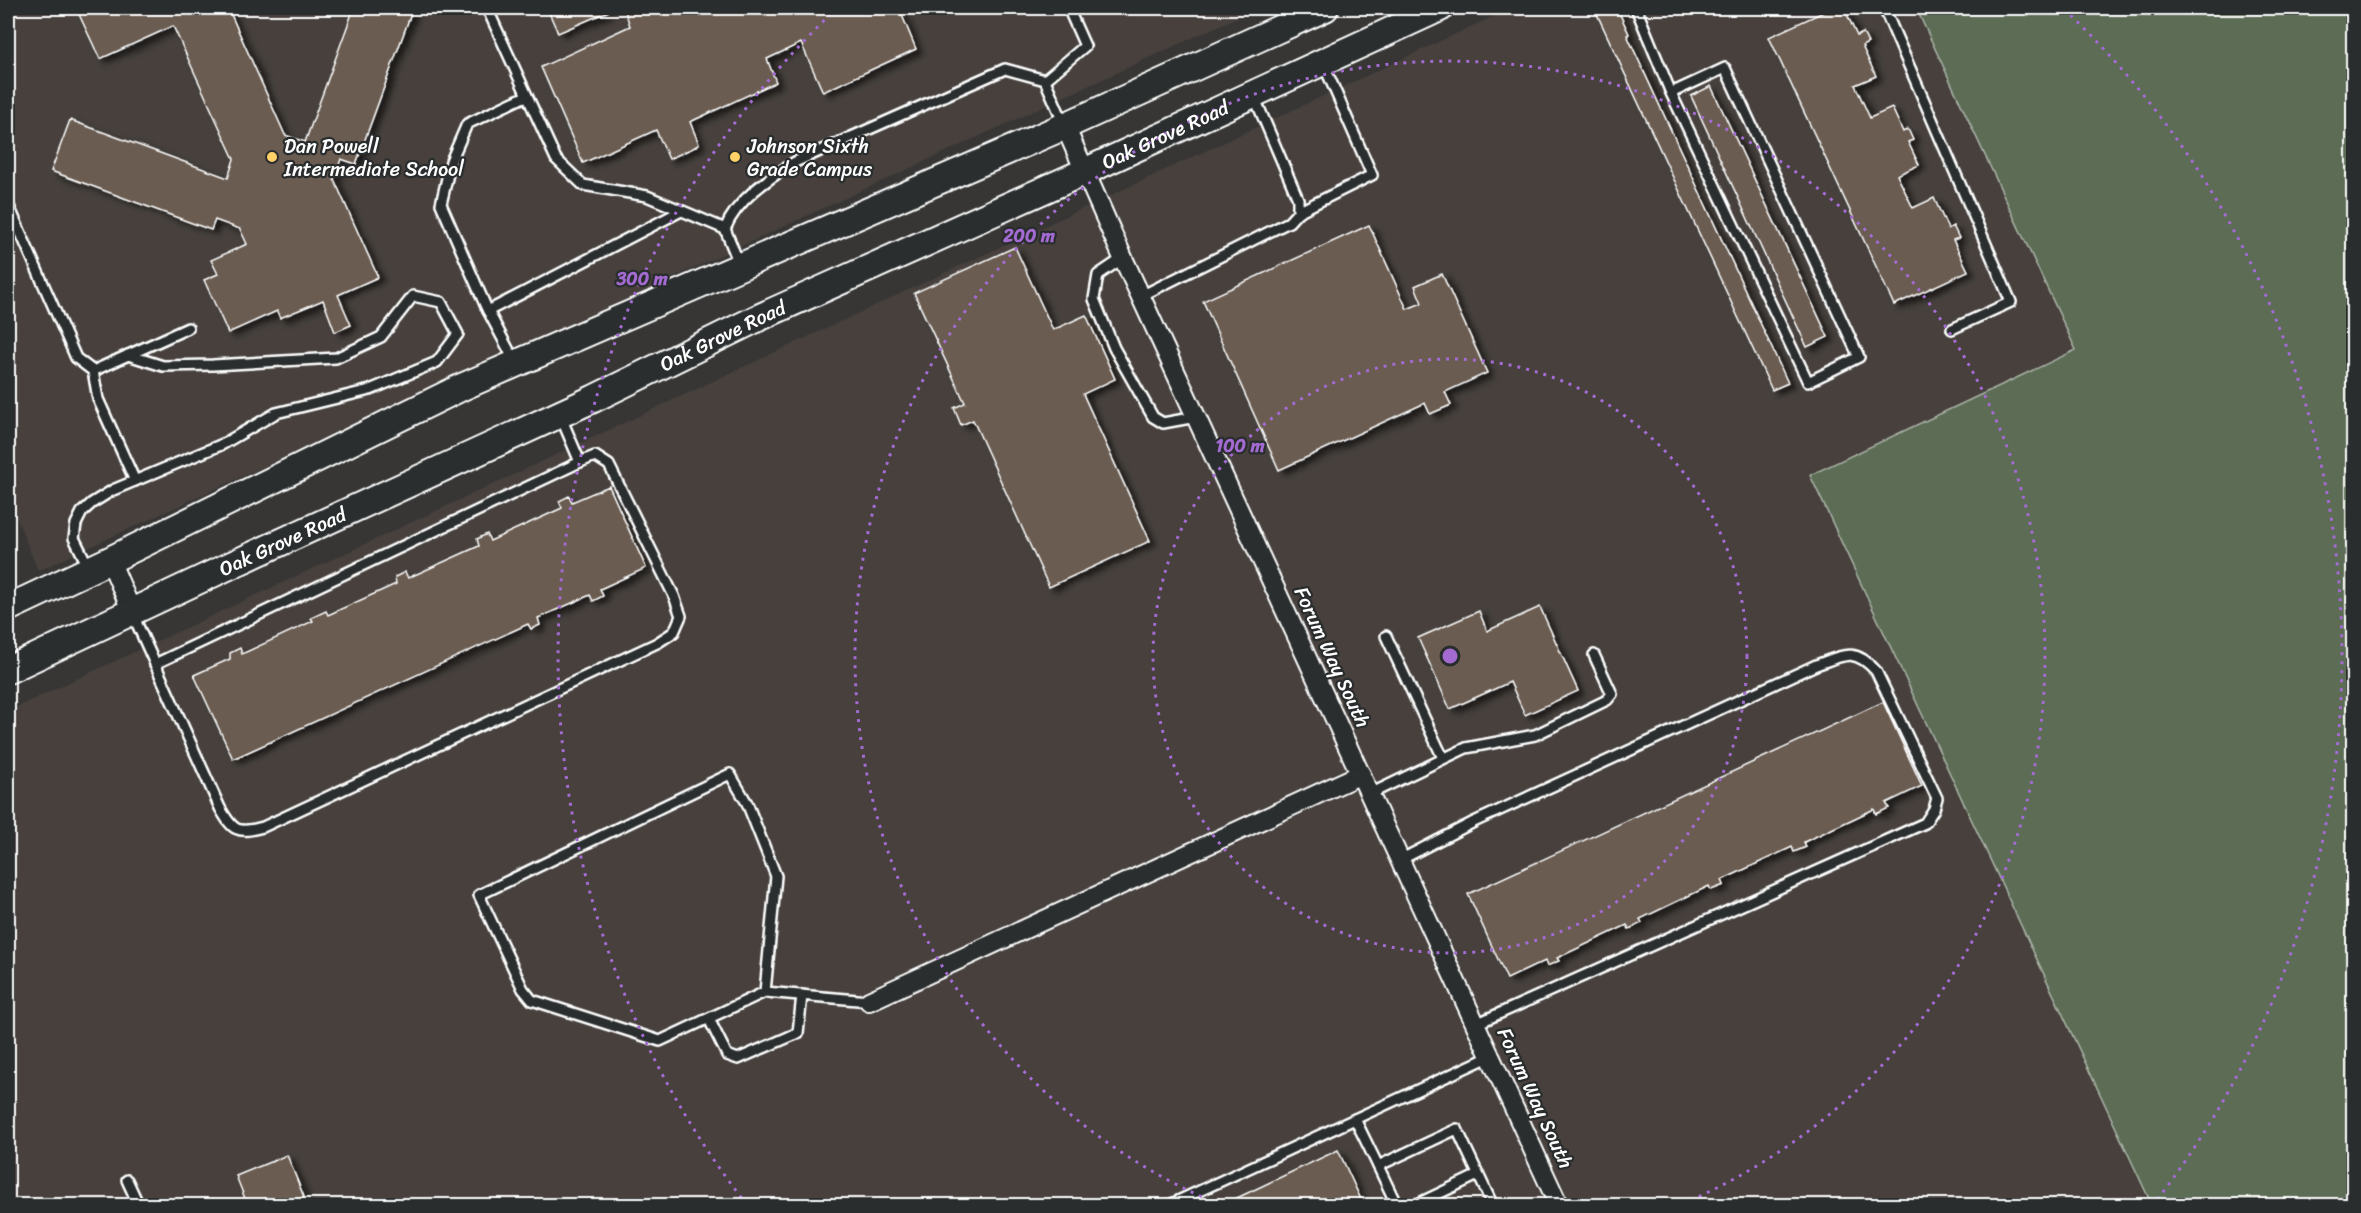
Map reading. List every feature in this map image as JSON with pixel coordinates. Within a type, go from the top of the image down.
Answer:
[{"type":"street","points":[[8,609],[462,387],[1065,126],[1325,8]]},
{"type":"street","name":"Oak Grove Road","points":[[8,670],[560,414],[758,318],[1440,8]]},
{"type":"street","name":"Forum Way South","points":[[1065,126],[1083,172],[1559,1206]]},
{"type":"street","points":[[100,565],[132,612]]},
{"type":"street","points":[[869,1001],[1361,774]]},
{"type":"lane","points":[[487,8],[556,159],[583,185],[647,196],[725,229]]},
{"type":"lane","points":[[1045,80],[1085,46],[1068,8]]},
{"type":"lane","points":[[1635,8],[1671,93],[1808,382],[1858,357],[1725,68],[1671,93]]},
{"type":"lane","points":[[1884,8],[2011,302],[1952,329]]},
{"type":"lane","points":[[1141,296],[1289,222],[1298,212],[1372,175],[1323,62]]},
{"type":"lane","points":[[740,266],[725,229],[729,218],[763,183],[795,162],[1005,69],[1045,80]]},
{"type":"lane","points":[[1045,80],[1065,126]]},
{"type":"lane","points":[[1253,94],[1298,199],[1298,212]]},
{"type":"lane","points":[[516,363],[488,311],[441,204],[451,161],[467,124],[526,96]]},
{"type":"lane","points":[[8,204],[76,358],[93,371],[98,399],[135,481]]},
{"type":"lane","points":[[488,311],[681,211]]},
{"type":"lane","points":[[1123,258],[1098,275],[1094,299],[1114,348],[1153,417],[1162,423],[1196,417]]},
{"type":"lane","points":[[100,565],[74,538],[76,524],[82,512],[92,503],[113,490],[223,444],[276,413],[370,390],[437,362],[458,334],[441,302],[413,296],[381,337],[336,358],[163,366],[128,355]]},
{"type":"lane","points":[[93,371],[188,328]]},
{"type":"lane","points":[[560,414],[580,462]]},
{"type":"lane","points":[[132,612],[155,664],[220,808],[230,825],[246,831],[263,827],[657,643],[674,632],[681,616],[674,596],[609,465],[595,456],[155,664]]},
{"type":"lane","points":[[1386,636],[1443,758]]},
{"type":"lane","points":[[1400,860],[1474,822],[1784,679],[1848,654],[1864,658],[1876,671],[1936,798],[1934,809],[1925,823],[1476,1024]]},
{"type":"lane","points":[[1370,794],[1466,748],[1535,735],[1607,700],[1612,694],[1594,655]]},
{"type":"lane","points":[[765,992],[776,876],[747,803],[730,774],[479,895],[523,989],[532,1000],[660,1041],[765,992],[869,1001]]},
{"type":"lane","points":[[709,1019],[727,1055],[738,1059],[798,1033],[802,995]]},
{"type":"lane","points":[[1167,1206],[1491,1056]]},
{"type":"lane","points":[[1355,1119],[1397,1206]]},
{"type":"lane","points":[[1378,1166],[1457,1129],[1492,1206]]},
{"type":"lane","points":[[1413,1206],[1478,1175]]},
{"type":"lane","points":[[127,1180],[139,1206]]},
{"type":"shaded area","name":"Dan Powell Intermediate School","points":[[8,8],[1257,8],[38,571],[8,497]]},
{"type":"shaded area","points":[[1511,8],[1916,8],[2077,350],[1810,475],[2152,1205],[8,1205],[8,711]]},
{"type":"green space","points":[[1916,8],[2353,8],[2353,1205],[2152,1205],[1810,475],[2076,350]]},
{"type":"building","points":[[76,8],[228,8],[285,135],[305,142],[354,8],[413,8],[356,164],[341,159],[334,179],[378,277],[338,295],[351,325],[335,332],[323,300],[280,318],[277,311],[228,333],[204,280],[218,274],[211,260],[247,244],[240,229],[215,220],[211,230],[51,171],[70,120],[228,178],[234,159],[173,26],[100,59]]},
{"type":"building","points":[[547,8],[608,8],[609,11],[558,33]]},
{"type":"building","points":[[624,8],[899,8],[916,49],[823,92],[801,43],[767,59],[776,82],[690,122],[699,144],[693,148],[669,159],[656,130],[583,163],[541,67],[630,26]]},
{"type":"building","points":[[1610,8],[1617,8],[1629,34],[1627,35],[1788,383],[1772,390],[1597,14]]},
{"type":"building","points":[[1832,8],[1844,8],[1857,36],[1863,33],[1868,43],[1862,46],[1876,76],[1855,85],[1870,118],[1892,108],[1903,132],[1908,129],[1913,140],[1908,142],[1919,165],[1897,175],[1913,208],[1934,198],[1948,229],[1953,226],[1959,238],[1953,240],[1968,271],[1894,305],[1769,37]]},
{"type":"building","points":[[1711,86],[1828,337],[1807,347],[1691,96]]},
{"type":"building","points":[[1369,225],[1407,309],[1422,303],[1415,286],[1442,274],[1487,373],[1445,392],[1451,405],[1430,414],[1425,403],[1279,470],[1203,301]]},
{"type":"building","points":[[1015,247],[1053,330],[1086,315],[1087,317],[1115,379],[1083,394],[1150,541],[1049,587],[973,420],[961,425],[954,408],[965,403],[914,293]]},
{"type":"building","points":[[609,486],[646,568],[600,589],[603,596],[593,601],[590,595],[538,618],[540,625],[531,629],[528,624],[233,759],[194,675],[230,659],[230,653],[240,648],[242,654],[313,621],[311,618],[326,611],[328,615],[396,584],[395,577],[405,572],[408,578],[479,546],[477,539],[487,534],[490,541],[562,508],[559,501],[569,496],[572,502]]},
{"type":"building","points":[[1540,607],[1578,691],[1525,715],[1510,682],[1450,709],[1418,638],[1479,611],[1487,631]]},
{"type":"building","points":[[1883,702],[1922,786],[1886,803],[1889,808],[1876,814],[1874,809],[1804,842],[1806,847],[1794,852],[1792,847],[1722,880],[1724,885],[1711,890],[1709,886],[1640,919],[1642,923],[1629,929],[1627,925],[1557,958],[1559,961],[1547,966],[1545,961],[1507,979],[1468,894]]},
{"type":"building","points":[[1338,1150],[1364,1206],[1220,1206]]},
{"type":"building","points":[[287,1155],[304,1197],[285,1206],[248,1206],[236,1176]]},
{"type":"place","name":"Dan Powell Intermediate School","points":[[272,157]]},
{"type":"place","name":"Johnson Sixth Grade Campus","points":[[735,157]]}]
